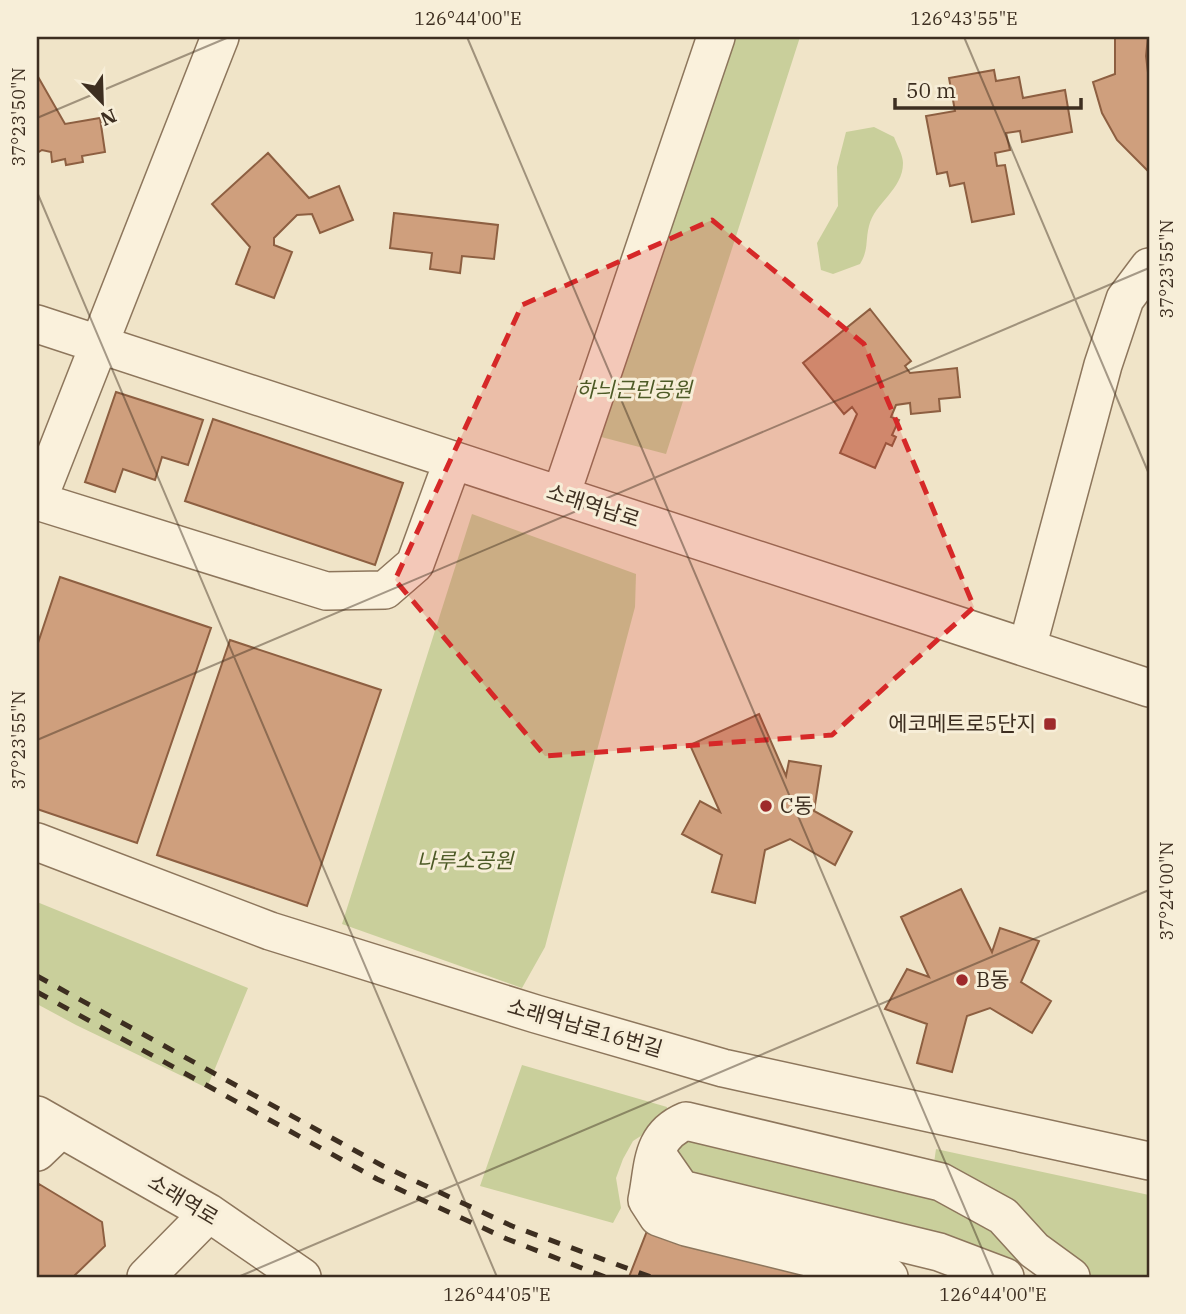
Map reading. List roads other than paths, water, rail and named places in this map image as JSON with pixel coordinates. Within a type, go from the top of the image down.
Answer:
[{"type":"street","points":[[220,37],[37,502],[326,591],[385,590],[415,564],[453,460]]},
{"type":"street","points":[[561,495],[716,37]]},
{"type":"street","points":[[1027,648],[1103,365],[1137,302],[1149,267]]},
{"type":"street","name":"소래역남로","points":[[37,324],[1149,688]]},
{"type":"street","name":"소래역남로16번길","points":[[37,842],[270,931],[536,1014],[723,1068],[1149,1161]]},
{"type":"street","points":[[889,1277],[687,1227],[658,1217],[647,1200],[656,1153],[663,1135],[672,1126],[686,1121],[941,1182],[1003,1216],[1034,1250],[1071,1277]]},
{"type":"street","name":"소래역로","points":[[45,1132],[209,1213],[302,1277]]},
{"type":"street","points":[[656,1153],[681,1189],[939,1252],[1005,1277]]},
{"type":"street","points":[[146,1277],[209,1213]]},
{"type":"railway","points":[[37,976],[383,1166],[512,1226],[651,1277]]},
{"type":"railway","points":[[37,992],[377,1179],[507,1239],[605,1277]]},
{"type":"place","name":"에코메트로5단지","points":[[1050,724]]},
{"type":"place","name":"C동","points":[[766,806]]},
{"type":"place","name":"B동","points":[[962,980]]},
{"type":"park label","name":"하늬근린공원","points":[[634,390]]},
{"type":"park label","name":"나루소공원","points":[[465,861]]}]
